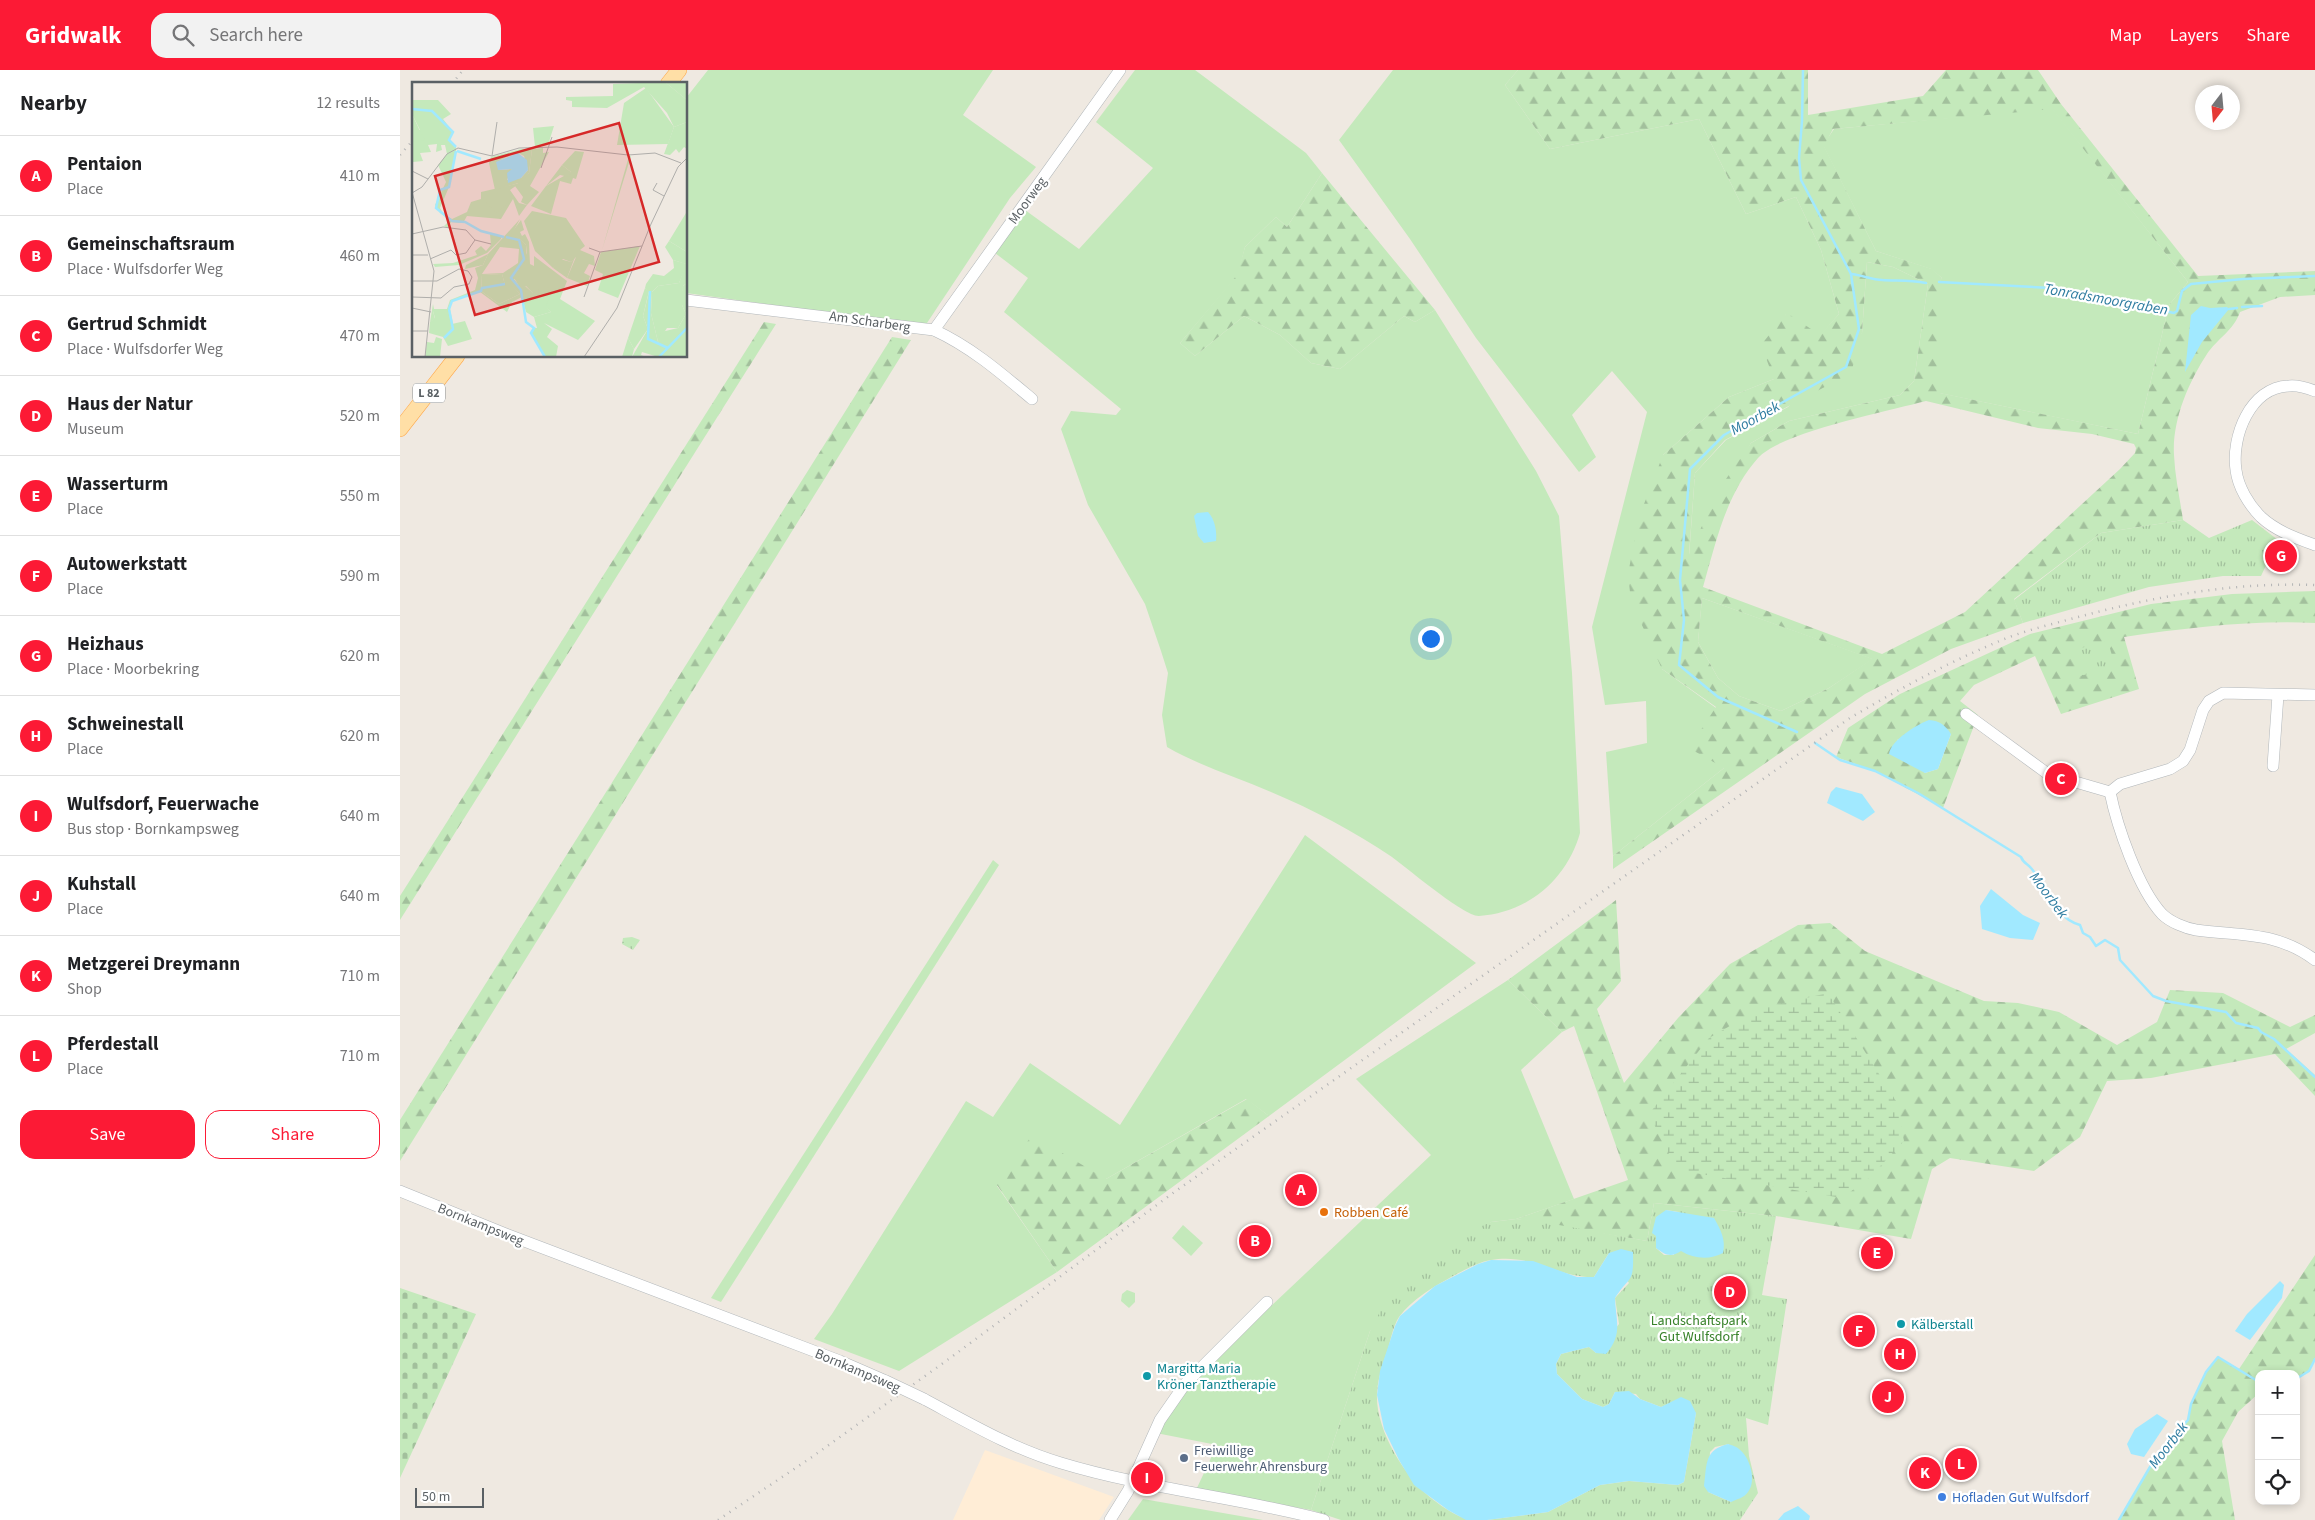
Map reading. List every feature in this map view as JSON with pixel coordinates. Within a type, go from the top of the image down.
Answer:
[{"type":"main road","points":[[670,82],[679,70]]},
{"type":"main road","name":"L 82","points":[[400,429],[455,358]]},
{"type":"street","name":"Moorweg","points":[[934,330],[1120,70]]},
{"type":"street","name":"Am Scharberg","points":[[688,300],[934,330],[957,340],[1002,373],[1032,399]]},
{"type":"street","points":[[2315,391],[2288,386],[2276,389],[2259,399],[2242,425],[2236,444],[2235,460],[2241,486],[2250,504],[2261,517],[2281,530],[2315,544]]},
{"type":"street","points":[[2110,792],[2120,784],[2170,769],[2183,761],[2190,750],[2203,710],[2213,698],[2223,693],[2315,695]]},
{"type":"street","points":[[2273,766],[2278,695]]},
{"type":"street","points":[[1966,714],[2048,774],[2110,792]]},
{"type":"street","points":[[2110,792],[2118,828],[2143,884],[2162,914],[2177,924],[2194,930],[2270,937],[2291,945],[2315,960]]},
{"type":"street","name":"Bornkampsweg","points":[[400,1191],[506,1234],[840,1361],[924,1399],[1004,1441],[1060,1463],[1130,1482],[1285,1510],[1324,1520]]},
{"type":"street","points":[[1110,1520],[1128,1491],[1130,1482],[1160,1420],[1184,1384],[1267,1302]]},
{"type":"shaded area","points":[[985,1450],[1114,1497],[1099,1520],[953,1520]]},
{"type":"green space","points":[[708,70],[993,70],[963,115],[1036,167],[1010,198],[925,326],[688,293],[688,95]]},
{"type":"green space","points":[[1135,70],[1195,70],[1306,153],[1322,173],[1287,227],[1276,217],[1245,247],[1238,275],[1180,343],[1195,356],[1244,316],[1280,335],[1311,363],[1340,369],[1404,316],[1415,322],[1435,310],[1536,471],[1559,516],[1572,673],[1580,833],[1566,865],[1555,879],[1529,901],[1514,908],[1479,916],[1472,914],[1449,901],[1392,857],[1333,822],[1302,806],[1205,766],[1167,747],[1162,715],[1168,673],[1161,651],[1145,604],[1088,505],[1061,429],[1071,411],[1116,415],[1121,409],[1004,312],[1028,278],[995,253],[1025,210],[1079,249],[1153,168],[1096,122]]},
{"type":"green space","points":[[1393,70],[1518,70],[1505,85],[1550,149],[1699,119],[1746,214],[1796,197],[1821,250],[1839,314],[1820,336],[1786,314],[1774,379],[1729,397],[1663,455],[1662,669],[1716,708],[1724,768],[1613,856],[1606,752],[1647,743],[1646,701],[1605,705],[1592,627],[1647,412],[1612,371],[1572,415],[1596,457],[1579,472],[1476,338],[1410,239],[1339,140]]},
{"type":"green space","points":[[1518,70],[1808,70],[1808,115],[1923,96],[1946,70],[2038,70],[2061,104],[2198,276],[2315,271],[2315,295],[2280,297],[2240,312],[2234,324],[2211,349],[2200,365],[2183,403],[2174,442],[2175,471],[2183,520],[2101,533],[2014,599],[2023,623],[1951,649],[1865,694],[1613,869],[1613,856],[1724,768],[1689,748],[1716,707],[1662,669],[1631,601],[1628,574],[1639,517],[1663,455],[1729,397],[1774,379],[1761,345],[1787,313],[1820,335],[1839,314],[1821,250],[1796,197],[1746,214],[1699,119],[1550,149],[1505,85]],"holes":[[[2052,109],[2188,282],[2169,305],[2138,434],[1940,393],[1939,283],[1942,278],[1932,269],[1876,251],[1824,146],[1833,129]],[[1867,262],[1893,267],[1928,284],[1914,381],[1900,395],[1789,421],[1751,443],[1717,492],[1689,555],[1695,473],[1725,440],[1851,373],[1862,333]],[[1926,401],[2038,428],[2092,434],[2134,444],[2136,448],[2135,453],[2120,469],[1965,612],[1882,654],[1703,587],[1723,519],[1738,487],[1758,458],[1770,448],[1812,431]],[[1702,598],[1872,659],[1829,688],[1781,711],[1739,696],[1718,678],[1698,642]]]},
{"type":"green space","points":[[2052,108],[2188,282],[2169,305],[2138,434],[1939,393],[1939,282],[1942,278],[1931,269],[1876,251],[1823,145],[1834,129]]},
{"type":"green space","points":[[1322,173],[1435,310],[1415,322],[1404,316],[1340,369],[1311,363],[1280,335],[1244,316],[1195,356],[1180,343],[1237,275],[1245,247],[1276,217],[1287,227]]},
{"type":"green space","points":[[1867,262],[1893,267],[1928,284],[1914,381],[1900,395],[1789,421],[1751,443],[1689,557],[1695,473],[1726,440],[1788,407],[1862,333]]},
{"type":"green space","points":[[764,322],[776,324],[400,920],[400,896]]},
{"type":"green space","points":[[892,337],[911,340],[400,1161],[400,1120]]},
{"type":"green space","points":[[2183,520],[2209,538],[2252,520],[2278,540],[2261,576],[2223,576],[2149,587],[2023,623],[2014,600],[2101,533]]},
{"type":"green space","points":[[2315,591],[2315,623],[2243,624],[2124,637],[2139,689],[2061,714],[2035,656],[1974,685],[1960,701],[1978,715],[1943,808],[1875,771],[1836,757],[1848,728],[1900,694],[2030,634],[2151,604],[2232,594]],"holes":[[[1951,734],[1938,769],[1925,773],[1897,740],[1903,737]]]},
{"type":"green space","points":[[1702,598],[1873,659],[1829,688],[1781,711],[1739,696],[1718,678],[1698,642]]},
{"type":"green space","points":[[2108,641],[2115,667],[2080,676],[2073,650]]},
{"type":"green space","points":[[1305,835],[1476,963],[1269,1116],[1246,1099],[1106,1179],[997,1186],[1057,1272],[899,1371],[814,1339],[832,1314],[966,1101],[993,1117],[1030,1063],[1120,1125]]},
{"type":"green space","points":[[993,860],[999,865],[721,1302],[711,1298]]},
{"type":"green space","points":[[1616,900],[1621,981],[1597,1009],[1624,1083],[1678,1018],[1730,964],[1798,925],[1830,923],[1865,951],[1984,1001],[2018,1003],[2059,1012],[2117,1045],[2157,1022],[2170,990],[2223,993],[2290,1027],[2315,1015],[2315,1033],[2286,1049],[2315,1075],[2315,1096],[2275,1054],[2151,1078],[2107,1081],[2080,1137],[2034,1171],[1950,1158],[1932,1169],[1911,1239],[1776,1216],[1654,1203],[1647,1241],[1516,1219],[1628,1180],[1574,1026],[1562,1032],[1508,980]]},
{"type":"green space","points":[[632,937],[640,940],[633,950],[622,944],[623,938]]},
{"type":"green space","points":[[1508,980],[1562,1032],[1521,1070],[1574,1199],[1516,1219],[1491,1222],[1370,1331],[1311,1510],[1196,1490],[1217,1445],[1156,1433],[1199,1374],[1431,1155],[1356,1079]]},
{"type":"green space","points":[[1828,993],[1896,1101],[1904,1141],[1869,1178],[1842,1198],[1677,1170],[1649,1114],[1709,1038],[1761,1008]]},
{"type":"green space","points":[[1247,1099],[1269,1116],[1057,1272],[997,1185],[1032,1135],[1106,1179]]},
{"type":"green space","name":"Landschaftspark Gut Wulfsdorf","points":[[1654,1203],[1776,1216],[1762,1295],[1787,1299],[1768,1425],[1746,1418],[1749,1456],[1758,1493],[1740,1520],[1487,1520],[1548,1512],[1600,1485],[1629,1481],[1678,1485],[1684,1482],[1696,1413],[1669,1404],[1661,1407],[1640,1399],[1636,1394],[1615,1392],[1609,1404],[1603,1407],[1582,1399],[1557,1374],[1556,1364],[1561,1354],[1589,1347],[1596,1353],[1619,1324],[1615,1298],[1629,1283],[1609,1253],[1594,1277],[1568,1274],[1519,1260],[1506,1259],[1481,1262],[1424,1294],[1404,1310],[1397,1321],[1378,1381],[1378,1407],[1386,1436],[1402,1465],[1421,1489],[1453,1513],[1464,1518],[1477,1520],[1341,1520],[1311,1510],[1370,1331],[1385,1302],[1398,1284],[1464,1234],[1491,1222],[1516,1219],[1537,1221],[1647,1241]],"holes":[[[1666,1210],[1679,1212],[1674,1255],[1664,1255],[1656,1248],[1656,1236]],[[1729,1444],[1731,1502],[1708,1492],[1710,1452],[1715,1447]]]},
{"type":"green space","points":[[1183,1225],[1203,1243],[1191,1256],[1172,1238]]},
{"type":"green space","points":[[2315,1255],[2315,1359],[2309,1371],[2300,1377],[2300,1370],[2255,1370],[2255,1397],[2238,1412],[2222,1441],[2235,1520],[2119,1520],[2157,1455],[2188,1420],[2191,1404],[2206,1372],[2218,1357],[2239,1369]]},
{"type":"green space","points":[[400,1288],[476,1314],[400,1478]]},
{"type":"green space","points":[[1127,1290],[1135,1293],[1135,1302],[1129,1308],[1121,1301],[1122,1294]]},
{"type":"green space","points":[[1143,1499],[1263,1520],[1128,1520]]},
{"type":"water","points":[[2201,306],[2210,308],[2227,307],[2229,309],[2202,342],[2185,372],[2191,315]]},
{"type":"water","points":[[1208,512],[1215,526],[1216,541],[1204,543],[1198,536],[1194,516],[1197,513]]},
{"type":"water","points":[[1929,720],[1942,724],[1951,734],[1938,769],[1925,773],[1889,754],[1894,743],[1899,738],[1911,729]]},
{"type":"water","points":[[1836,787],[1862,794],[1875,812],[1863,821],[1827,803],[1831,792]]},
{"type":"water","points":[[1991,889],[2023,915],[2040,923],[2033,940],[2010,938],[1982,929],[1980,906]]},
{"type":"water","points":[[1666,1210],[1714,1218],[1722,1235],[1723,1253],[1713,1257],[1702,1258],[1691,1256],[1681,1251],[1668,1255],[1656,1248],[1656,1236],[1652,1233],[1656,1217]]},
{"type":"water","points":[[1621,1249],[1633,1252],[1633,1269],[1632,1275],[1615,1298],[1617,1334],[1615,1340],[1606,1354],[1596,1353],[1589,1347],[1561,1354],[1556,1364],[1557,1374],[1582,1399],[1603,1407],[1609,1404],[1615,1392],[1629,1391],[1640,1399],[1661,1407],[1681,1397],[1690,1401],[1696,1413],[1684,1482],[1678,1485],[1629,1481],[1600,1485],[1548,1512],[1487,1520],[1466,1520],[1448,1510],[1414,1485],[1384,1429],[1377,1395],[1380,1371],[1400,1316],[1435,1286],[1478,1264],[1491,1260],[1533,1261],[1577,1277],[1594,1277],[1609,1253]]},
{"type":"water","points":[[2280,1281],[2284,1285],[2282,1298],[2250,1340],[2235,1331],[2247,1314]]},
{"type":"water","points":[[2157,1414],[2168,1421],[2144,1457],[2131,1454],[2127,1444],[2135,1429]]},
{"type":"water","points":[[1728,1444],[1743,1453],[1749,1463],[1752,1476],[1751,1487],[1748,1492],[1731,1502],[1708,1492],[1704,1486],[1708,1459],[1715,1450]]},
{"type":"water","points":[[1798,1506],[1810,1516],[1809,1520],[1778,1520],[1784,1513]]},
{"type":"waterway","name":"Moorbek","points":[[1797,732],[1718,697],[1679,665],[1684,620],[1680,580],[1690,469],[1724,435],[1846,367],[1859,329],[1851,274],[1801,180],[1799,158],[1803,70]]},
{"type":"waterway","name":"Tonradsmoorgraben","points":[[1851,274],[1878,280],[1926,283]]},
{"type":"waterway","name":"Tonradsmoorgraben","points":[[1939,282],[2051,288],[2174,313],[2177,311],[2182,291],[2191,284],[2243,279],[2315,276]]},
{"type":"waterway","points":[[2242,307],[2262,306]]},
{"type":"waterway","points":[[2229,309],[2237,308]]},
{"type":"waterway","name":"Moorbek","points":[[1815,743],[1840,760],[1875,771],[1918,793],[2021,857],[2037,876],[2057,909],[2071,921],[2080,925],[2083,933],[2090,937],[2096,946],[2105,940],[2118,948],[2120,960],[2153,996],[2166,1001],[2226,1012],[2236,1023],[2258,1028],[2261,1032],[2274,1039],[2315,1077]]},
{"type":"waterway","name":"Moorbek","points":[[2119,1520],[2157,1455],[2188,1420],[2191,1404],[2206,1372],[2218,1357],[2255,1380]]},
{"type":"waterway","name":"Moorbek","points":[[2300,1377],[2309,1371],[2315,1359]]},
{"type":"railway","points":[[454,82],[463,70]]},
{"type":"railway","points":[[400,155],[412,141]]},
{"type":"railway","points":[[718,1520],[812,1457],[946,1361],[1173,1193],[1850,718],[1906,686],[1963,657],[2011,636],[2040,627],[2108,609],[2196,592],[2255,586],[2315,585]]},
{"type":"place","name":"Heizhaus","points":[[2281,556]]},
{"type":"place","name":"Gertrud Schmidt","points":[[2061,779]]},
{"type":"place","name":"Pentaion","points":[[1301,1190]]},
{"type":"place","name":"Robben Café","points":[[1324,1212]]},
{"type":"place","name":"Gemeinschaftsraum","points":[[1255,1241]]},
{"type":"place","name":"Wasserturm","points":[[1877,1253]]},
{"type":"place","name":"Haus der Natur","points":[[1730,1292]]},
{"type":"place","name":"Kälberstall","points":[[1901,1324]]},
{"type":"place","name":"Autowerkstatt","points":[[1859,1331]]},
{"type":"place","name":"Schweinestall","points":[[1900,1354]]},
{"type":"place","name":"Margitta Maria Kröner Tanztherapie","points":[[1147,1376]]},
{"type":"place","name":"Kuhstall","points":[[1888,1397]]},
{"type":"place","name":"Freiwillige Feuerwehr Ahrensburg","points":[[1184,1458]]},
{"type":"place","name":"Pferdestall","points":[[1961,1464]]},
{"type":"place","name":"Metzgerei Dreymann","points":[[1925,1473]]},
{"type":"place","name":"Wulfsdorf, Feuerwache","points":[[1147,1478]]},
{"type":"place","name":"Hofladen Gut Wulfsdorf","points":[[1942,1497]]}]
